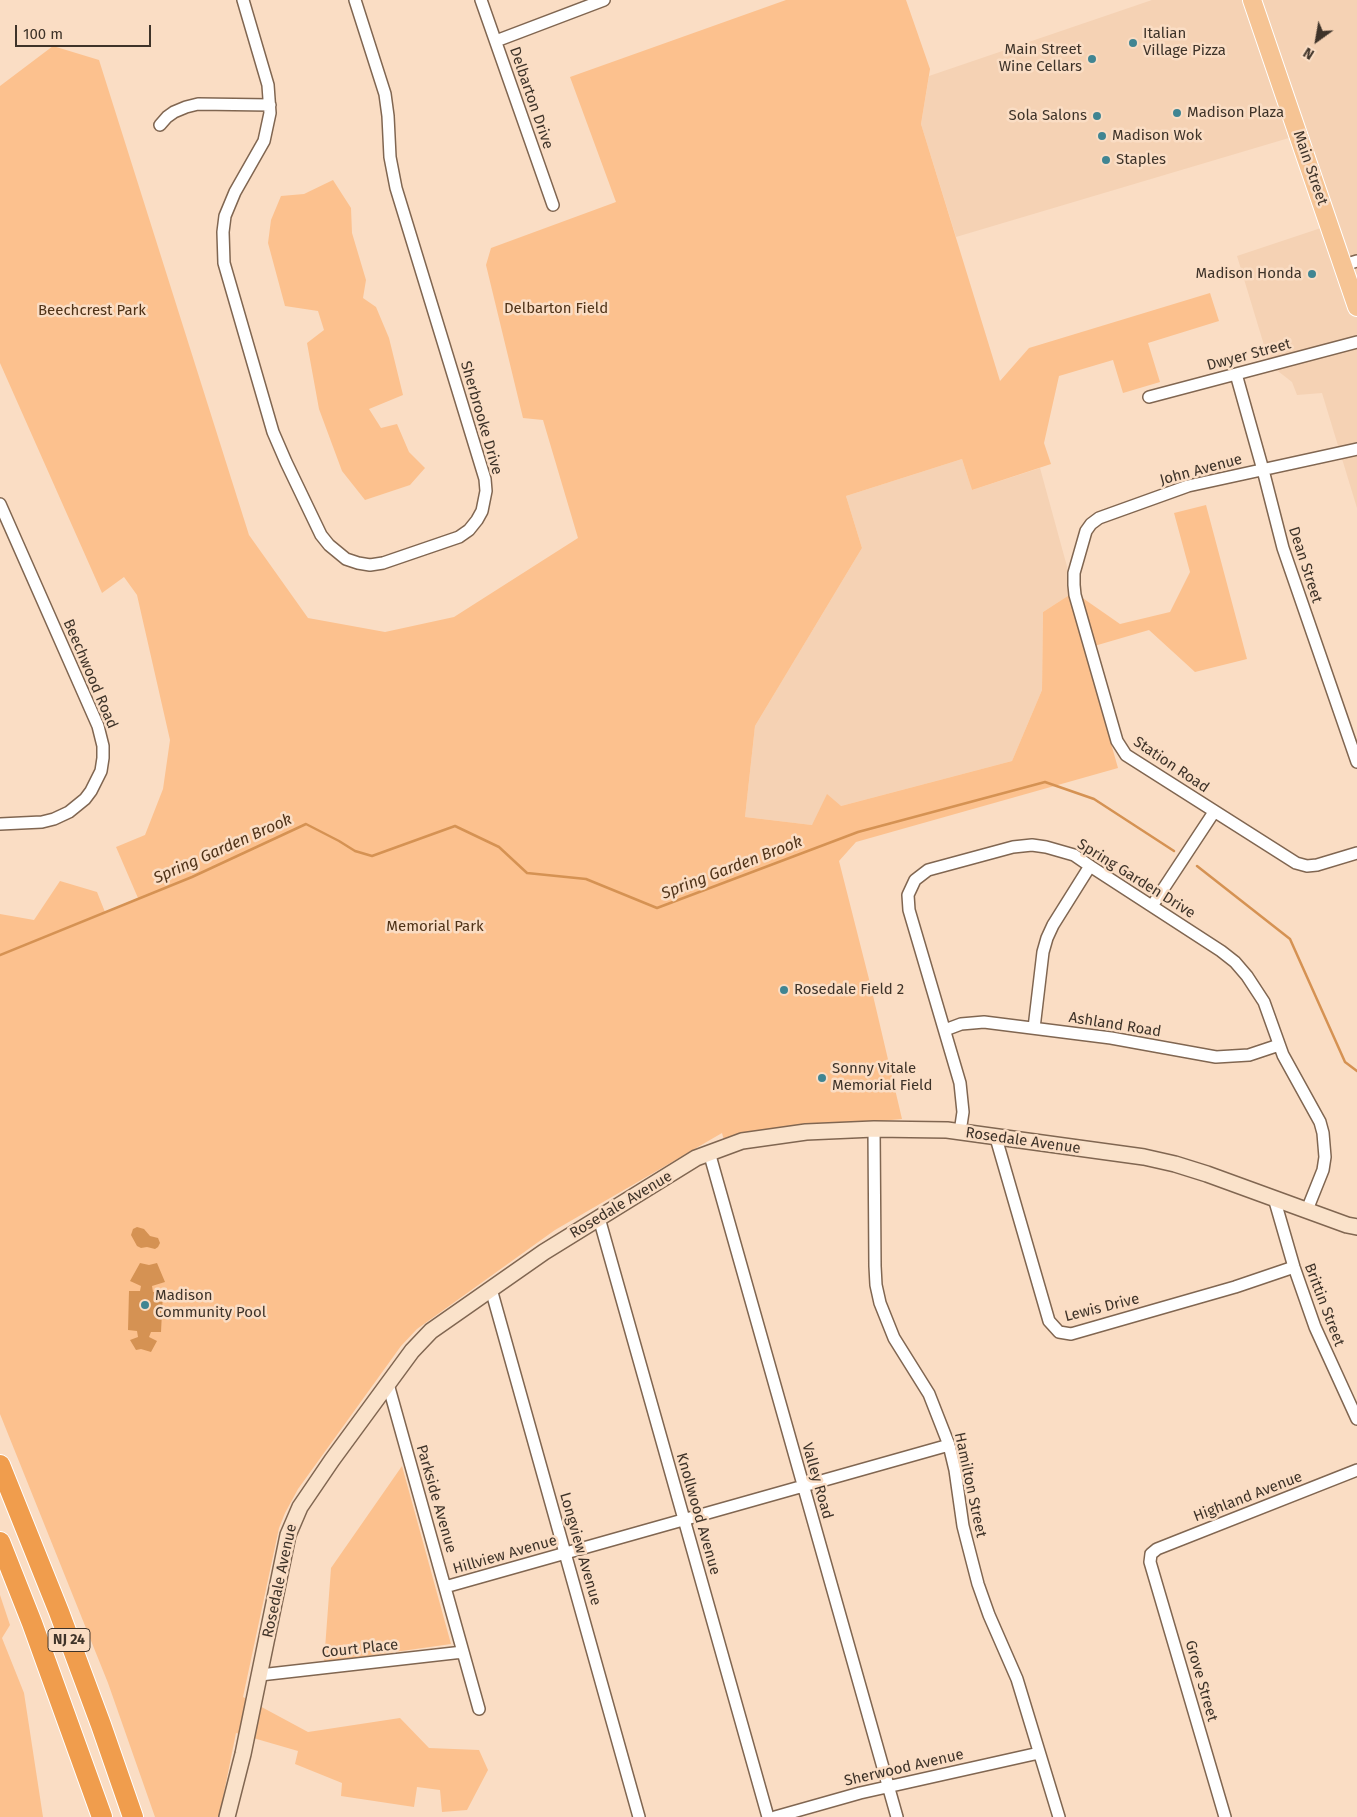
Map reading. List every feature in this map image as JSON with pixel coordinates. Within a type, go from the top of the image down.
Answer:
[{"type":"highway","name":"NJ 24","points":[[0,1465],[59,1612],[133,1817]]},
{"type":"highway","name":"NJ 24","points":[[0,1542],[32,1623],[102,1817]]},
{"type":"main road","name":"Main Street","points":[[1252,0],[1350,263],[1357,307]]},
{"type":"street","name":"Sherbrooke Drive","points":[[243,0],[268,85],[270,106],[268,129],[264,141],[235,192],[226,216],[222,239],[224,263],[274,432],[286,462],[321,535],[329,545],[346,559],[370,565],[383,563],[459,537],[469,530],[477,520],[482,511],[486,491],[485,479],[396,188],[390,157],[385,94],[355,0]]},
{"type":"street","name":"Delbarton Drive","points":[[481,0],[554,205]]},
{"type":"street","points":[[496,41],[604,0]]},
{"type":"street","points":[[160,125],[174,112],[198,104],[270,106]]},
{"type":"street","name":"Dwyer Street","points":[[1149,397],[1357,342]]},
{"type":"street","name":"Dean Street","points":[[1236,374],[1283,548],[1357,762]]},
{"type":"street","name":"John Avenue","points":[[1078,556],[1086,531],[1099,518],[1188,486],[1357,449]]},
{"type":"street","name":"Beechwood Road","points":[[0,504],[98,726],[103,746],[103,758],[101,771],[92,791],[69,812],[42,822],[0,824]]},
{"type":"street","name":"Station Road","points":[[1078,556],[1074,573],[1075,595],[1117,742],[1126,755],[1296,864],[1317,865],[1357,853]]},
{"type":"street","points":[[1152,906],[1214,812]]},
{"type":"street","name":"Spring Garden Drive","points":[[960,1132],[963,1112],[960,1082],[909,910],[908,894],[915,880],[928,870],[1013,847],[1046,846],[1074,856],[1152,906],[1221,951],[1235,962],[1247,976],[1264,1002],[1279,1045],[1294,1078],[1320,1122],[1324,1139],[1325,1157],[1323,1170],[1307,1210]]},
{"type":"street","points":[[1034,1028],[1043,952],[1047,938],[1053,925],[1090,866]]},
{"type":"street","name":"Ashland Road","points":[[945,1030],[974,1022],[1112,1038],[1216,1057],[1249,1055],[1279,1045]]},
{"type":"street","name":"Hamilton Street","points":[[874,1129],[875,1266],[880,1304],[894,1338],[929,1394],[949,1445],[970,1556],[989,1615],[1017,1679],[1059,1817]]},
{"type":"street","name":"Rosedale Avenue","points":[[227,1817],[243,1754],[288,1536],[292,1522],[300,1507],[412,1350],[430,1332],[544,1252],[696,1158],[742,1141],[806,1132],[925,1129],[960,1132],[1167,1162],[1207,1174],[1346,1225],[1357,1227]]},
{"type":"street","name":"Lewis Drive","points":[[996,1138],[1049,1321],[1059,1332],[1071,1334],[1235,1287],[1294,1267]]},
{"type":"street","name":"Valley Road","points":[[709,1152],[897,1817]]},
{"type":"street","name":"Brittin Street","points":[[1274,1198],[1294,1267],[1315,1327],[1357,1419]]},
{"type":"street","name":"Knollwood Avenue","points":[[599,1218],[768,1817]]},
{"type":"street","name":"Longview Avenue","points":[[491,1289],[639,1817]]},
{"type":"street","name":"Parkside Avenue","points":[[388,1384],[479,1709]]},
{"type":"street","name":"Hillview Avenue","points":[[445,1588],[949,1445]]},
{"type":"street","name":"Highland Avenue","points":[[1151,1554],[1157,1549],[1357,1470]]},
{"type":"street","name":"Grove Street","points":[[1151,1554],[1150,1562],[1225,1817]]},
{"type":"street","name":"Court Place","points":[[260,1675],[463,1652]]},
{"type":"street","name":"Sherwood Avenue","points":[[776,1817],[888,1786],[1040,1752]]},
{"type":"shaded area","points":[[1152,0],[1357,0],[1357,508],[1322,393],[1297,395],[1292,382],[1270,365],[1237,256],[1330,225],[1299,135],[956,237],[921,124],[929,76]]},
{"type":"shaded area","points":[[962,459],[972,490],[1040,468],[1074,592],[1043,612],[1042,690],[1012,761],[841,806],[812,825],[745,817],[755,726],[862,548],[846,496]]},
{"type":"shaded area","points":[[137,1227],[144,1229],[150,1236],[158,1238],[160,1243],[158,1247],[155,1249],[137,1246],[131,1235],[133,1229]]},
{"type":"shaded area","points":[[140,1263],[149,1265],[157,1263],[165,1282],[152,1286],[153,1292],[163,1292],[161,1332],[151,1332],[149,1337],[157,1341],[151,1352],[141,1349],[136,1350],[130,1340],[138,1337],[137,1331],[128,1330],[129,1291],[140,1291],[141,1286],[130,1281]]},
{"type":"green space","name":"Memorial Park","points":[[786,0],[906,0],[930,69],[921,124],[1000,381],[1029,348],[1210,293],[1219,321],[1148,343],[1160,382],[1123,393],[1113,360],[1059,376],[1044,443],[1051,464],[972,490],[962,459],[846,496],[862,548],[755,726],[745,817],[812,825],[827,794],[841,806],[1012,761],[1042,690],[1043,612],[1074,592],[1120,624],[1170,612],[1190,572],[1174,513],[1206,505],[1247,659],[1195,672],[1149,630],[1084,649],[1118,768],[856,842],[839,861],[902,1119],[741,1134],[724,1140],[722,1133],[555,1230],[417,1329],[401,1346],[298,1489],[279,1528],[243,1697],[308,1732],[400,1718],[429,1748],[479,1750],[488,1770],[467,1810],[442,1812],[440,1790],[417,1787],[414,1807],[341,1796],[342,1783],[295,1764],[298,1751],[236,1733],[219,1817],[155,1817],[108,1683],[0,1414],[0,914],[34,920],[60,881],[97,892],[105,912],[138,898],[116,847],[145,835],[163,789],[170,740],[137,595],[124,577],[102,593],[0,363],[0,86],[53,46],[99,60],[249,535],[308,618],[385,632],[454,617],[578,538],[543,420],[523,418],[486,265],[491,248],[616,202],[570,77]]},
{"type":"green space","points":[[333,180],[351,208],[352,233],[366,280],[363,298],[376,307],[389,338],[403,395],[369,409],[381,428],[397,424],[409,452],[425,468],[410,485],[365,500],[342,471],[319,409],[307,343],[324,330],[318,311],[285,306],[268,243],[271,220],[281,196],[304,194]]},
{"type":"green space","points":[[402,1466],[451,1644],[324,1662],[331,1568]]},
{"type":"green space","points":[[0,1595],[10,1625],[2,1638],[24,1693],[43,1817],[0,1817]]},
{"type":"waterway","name":"Spring Garden Brook","points":[[0,955],[192,877],[306,824],[355,851],[372,856],[455,826],[499,847],[527,873],[586,879],[657,908],[858,832],[1045,782],[1094,799],[1174,851]]},
{"type":"waterway","name":"Spring Garden Brook","points":[[1197,866],[1290,939],[1345,1062],[1357,1071]]},
{"type":"place","name":"Italian Village Pizza","points":[[1133,43]]},
{"type":"place","name":"Main Street Wine Cellars","points":[[1092,59]]},
{"type":"place","name":"Madison Plaza","points":[[1177,113]]},
{"type":"place","name":"Sola Salons","points":[[1097,116]]},
{"type":"place","name":"Madison Wok","points":[[1102,136]]},
{"type":"place","name":"Staples","points":[[1106,160]]},
{"type":"place","name":"Madison Honda","points":[[1312,274]]},
{"type":"place","name":"Rosedale Field 2","points":[[784,990]]},
{"type":"place","name":"Sonny Vitale Memorial Field","points":[[822,1078]]},
{"type":"place","name":"Madison Community Pool","points":[[145,1305]]},
{"type":"park label","name":"Delbarton Field","points":[[556,309]]},
{"type":"park label","name":"Beechcrest Park","points":[[92,311]]}]
